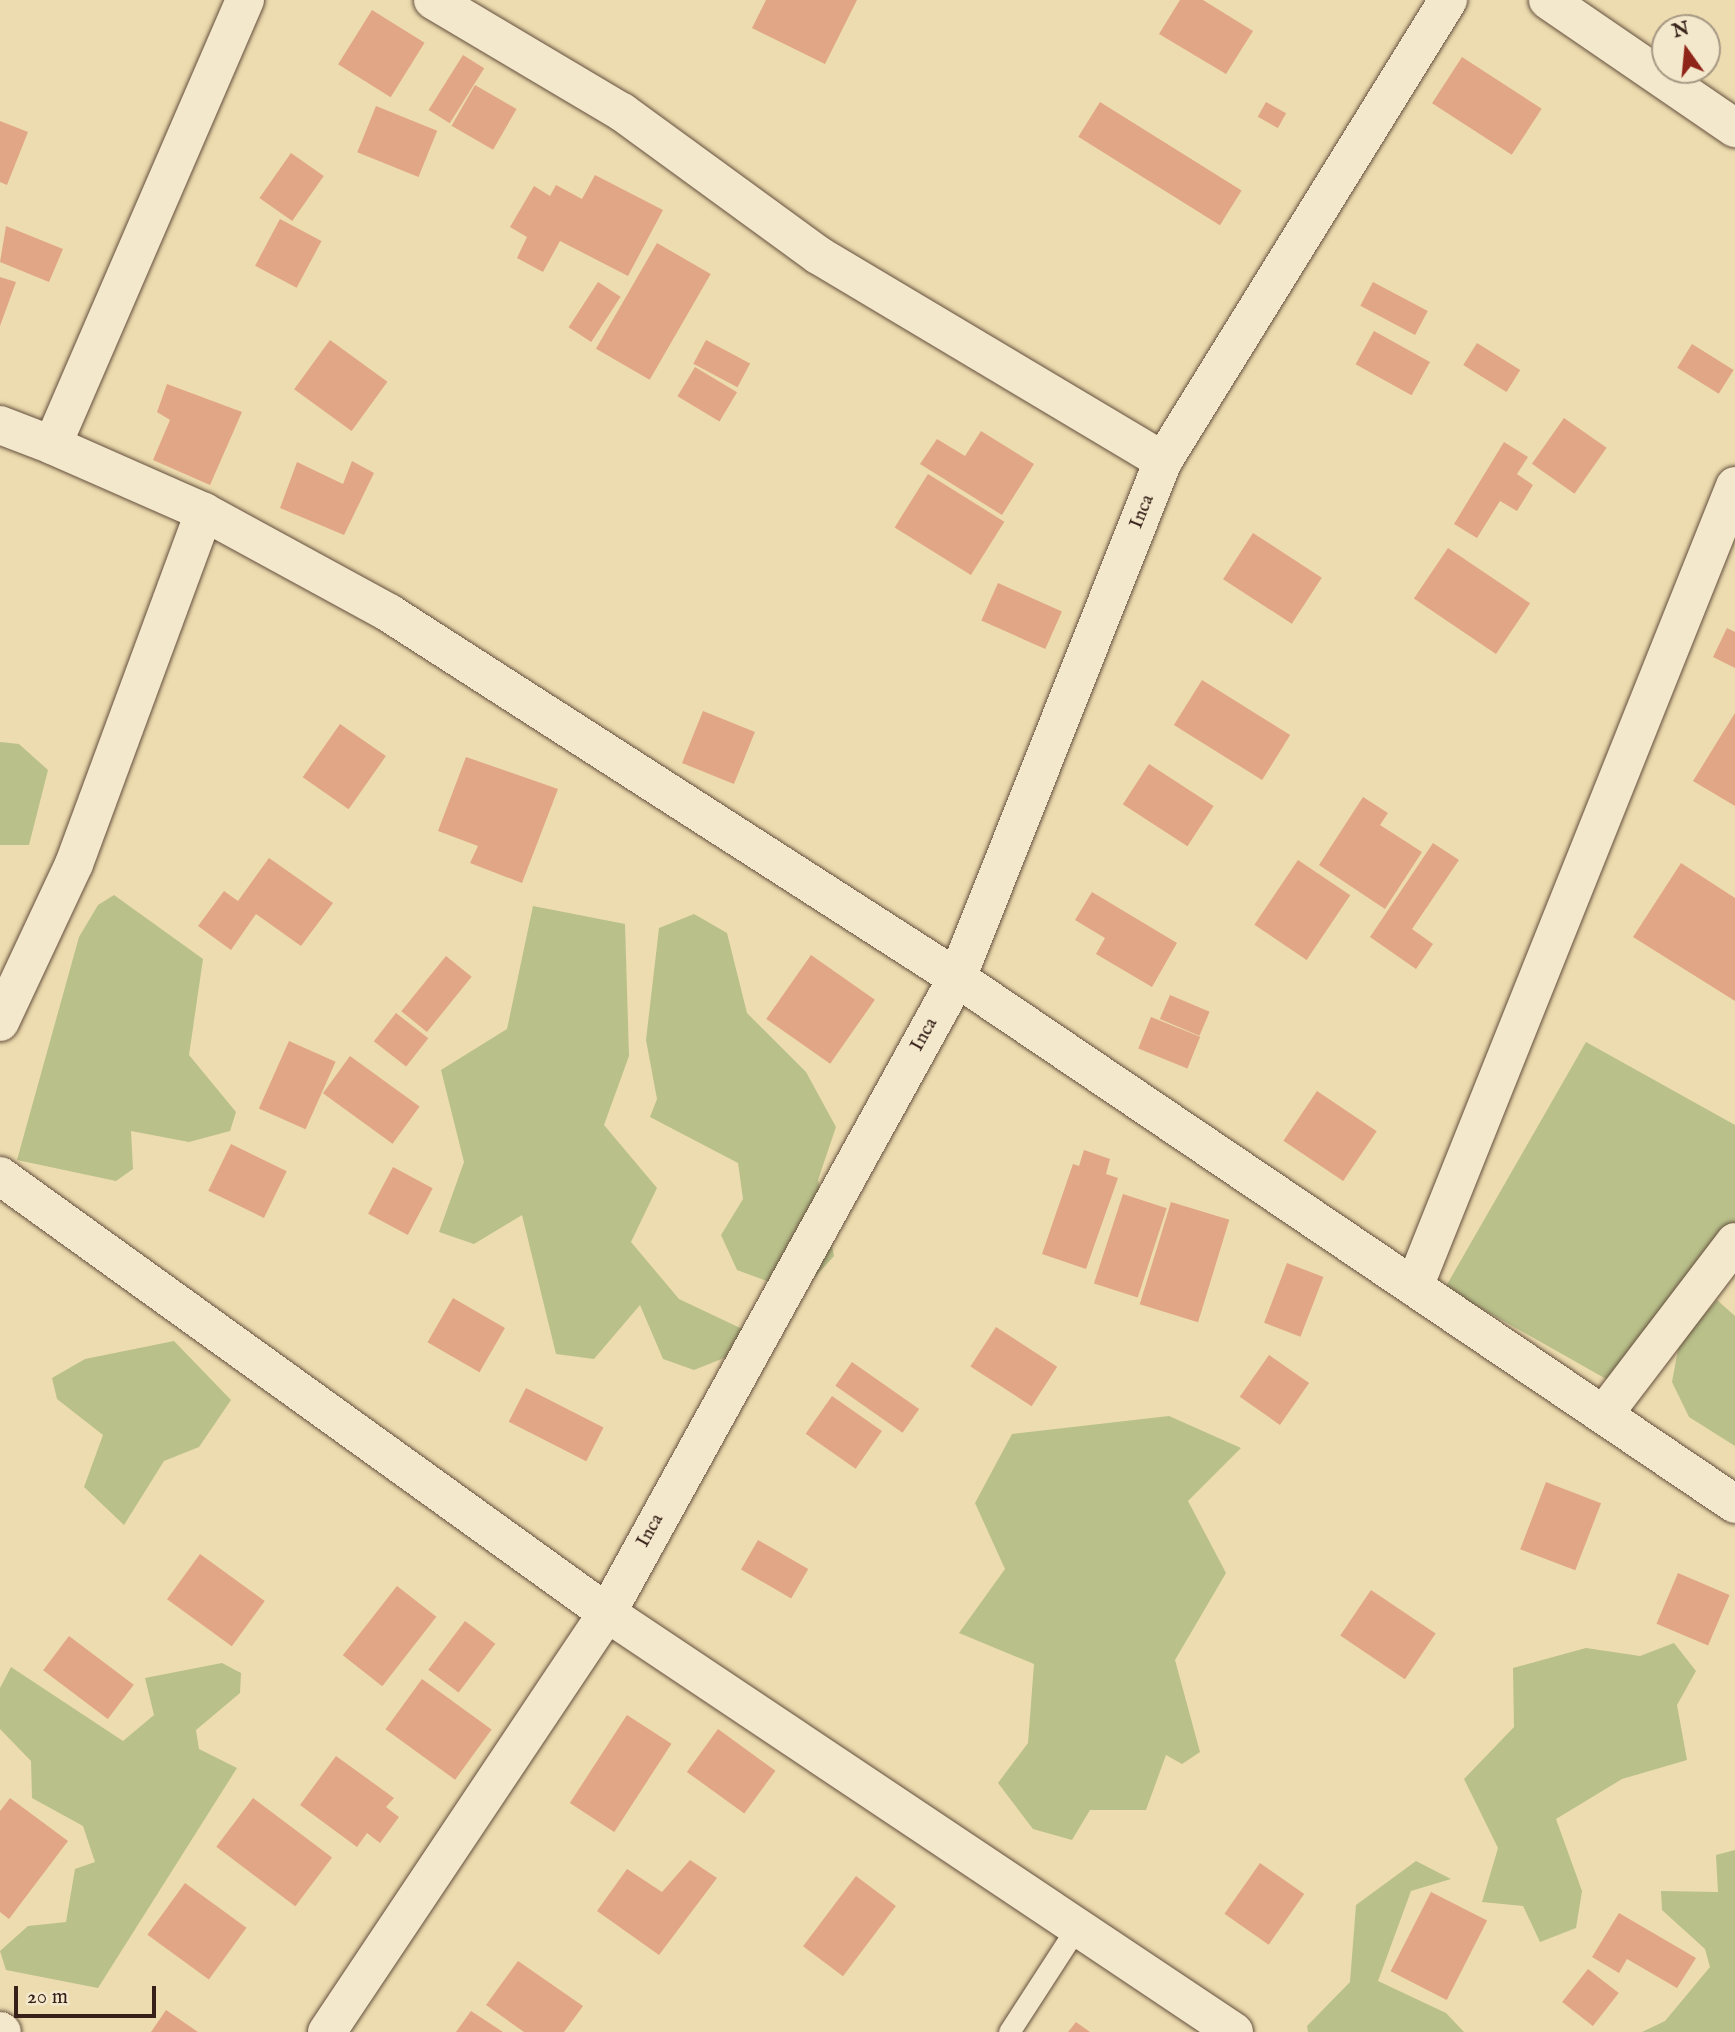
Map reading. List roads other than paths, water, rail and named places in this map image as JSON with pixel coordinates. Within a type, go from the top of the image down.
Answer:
[{"type":"street","points":[[52,445],[245,0]]},
{"type":"street","points":[[433,0],[622,112],[818,255],[1163,461]]},
{"type":"street","name":"Inca","points":[[327,2032],[607,1613],[957,978],[1163,461],[1448,0]]},
{"type":"street","points":[[1548,0],[1735,128]]},
{"type":"street","points":[[0,425],[204,512],[388,612],[957,978],[1735,1504]]},
{"type":"street","points":[[1414,1287],[1728,525],[1735,486]]},
{"type":"street","points":[[0,1022],[74,863],[204,512]]},
{"type":"street","points":[[0,1176],[607,1613],[1234,2032]]},
{"type":"street","points":[[1604,1414],[1735,1242]]},
{"type":"lane","points":[[1009,2032],[1077,1927]]}]
